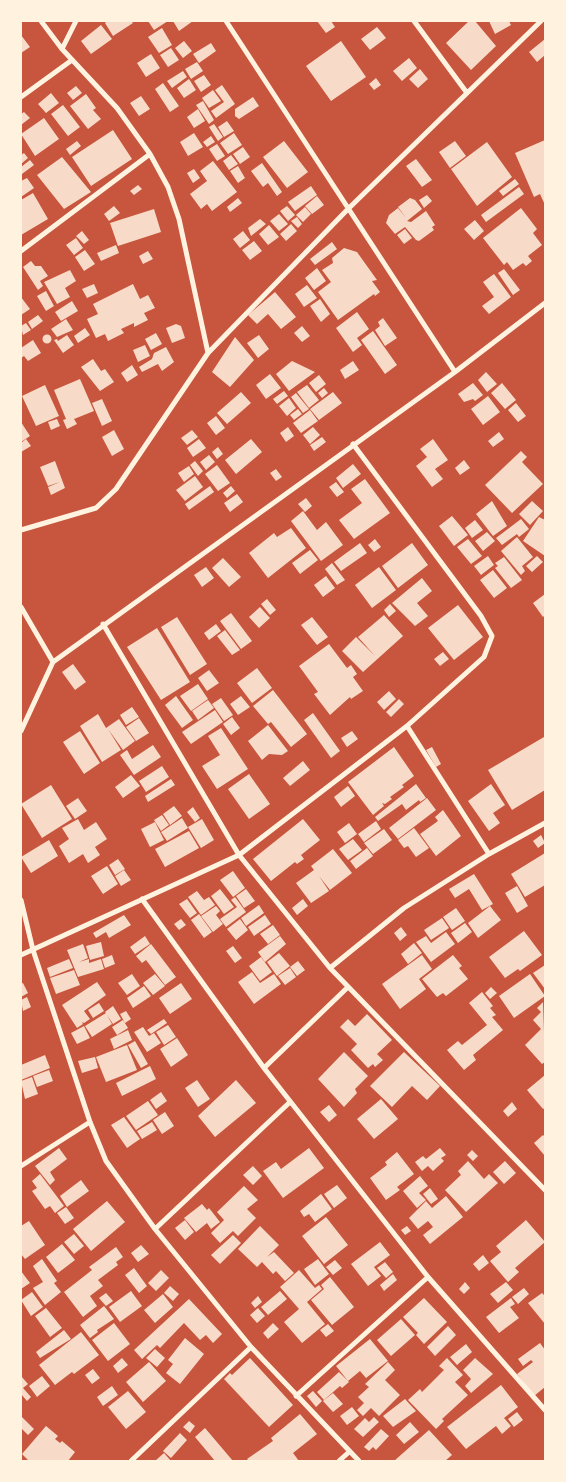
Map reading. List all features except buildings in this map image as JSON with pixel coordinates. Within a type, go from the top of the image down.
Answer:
[{"type":"street","points":[[41,21],[62,49],[117,108],[150,154],[168,187],[179,219],[208,354]]},
{"type":"street","points":[[62,49],[76,21]]},
{"type":"street","points":[[226,21],[455,372]]},
{"type":"street","points":[[414,21],[467,93]]},
{"type":"street","points":[[21,530],[96,508],[110,495],[122,481],[208,354],[348,208],[541,21]]},
{"type":"street","points":[[21,98],[72,60]]},
{"type":"street","points":[[21,251],[150,154]]},
{"type":"street","points":[[21,731],[53,662],[103,624],[455,372],[545,303]]},
{"type":"street","points":[[21,955],[240,855],[407,726],[484,657],[492,636],[481,616],[353,444]]},
{"type":"street","points":[[21,607],[53,662]]},
{"type":"street","points":[[103,624],[240,855],[330,968],[545,1190]]},
{"type":"street","points":[[407,726],[489,854]]},
{"type":"street","points":[[330,968],[404,908],[489,854],[545,823]]},
{"type":"street","points":[[142,899],[264,1068],[428,1277],[545,1410]]},
{"type":"street","points":[[21,900],[33,950],[90,1122],[106,1161],[155,1229],[251,1347],[359,1461]]},
{"type":"street","points":[[264,1068],[348,987]]},
{"type":"street","points":[[155,1229],[290,1102]]},
{"type":"street","points":[[21,1166],[90,1122]]},
{"type":"street","points":[[296,1396],[428,1277]]},
{"type":"street","points":[[131,1461],[251,1347]]},
{"type":"street","points":[[339,1461],[349,1452]]}]
